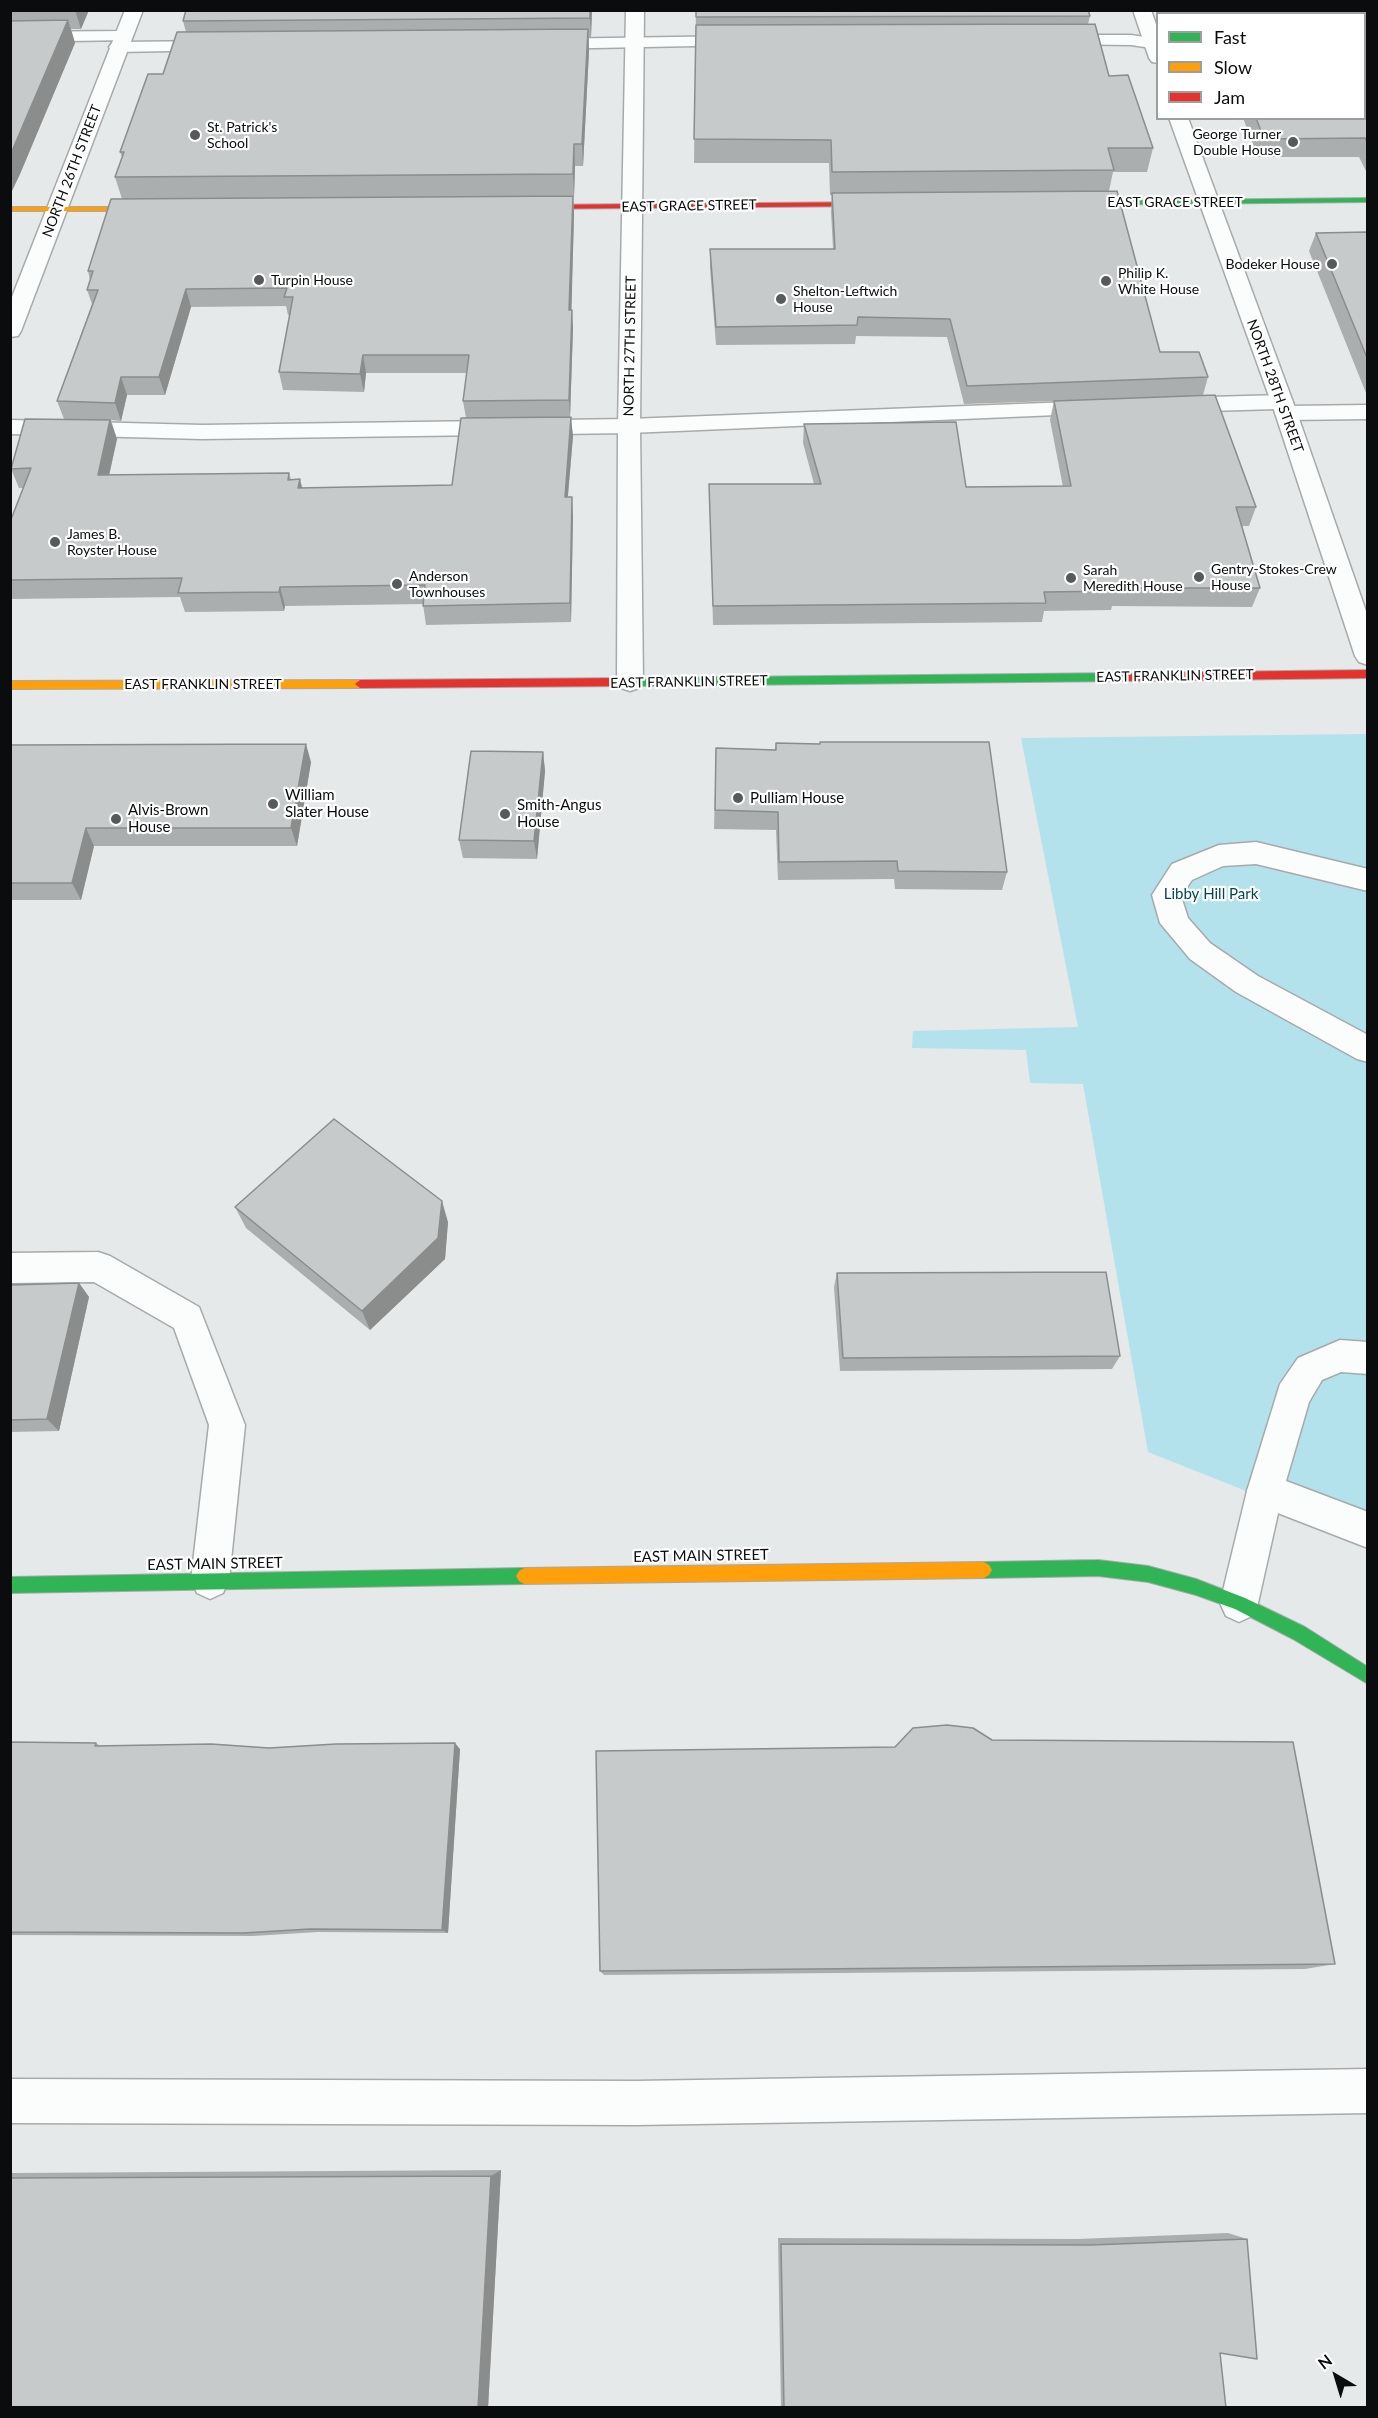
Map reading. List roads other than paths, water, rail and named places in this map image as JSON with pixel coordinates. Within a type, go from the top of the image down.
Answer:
[{"type":"street","name":"NORTH 26TH STREET","points":[[10,331],[134,10]]},
{"type":"street","name":"NORTH 27TH STREET","points":[[630,682],[629,426],[635,10]]},
{"type":"street","points":[[1142,10],[1156,48]]},
{"type":"street","points":[[10,38],[232,46]]},
{"type":"street","points":[[1043,40],[1131,40],[1156,48]]},
{"type":"street","points":[[525,44],[751,41]]},
{"type":"street","name":"NORTH 28TH STREET","points":[[1180,120],[1207,201],[1284,408],[1368,656]]},
{"type":"street","name":"EAST GRACE STREET","points":[[1059,203],[1368,200]]},
{"type":"street","name":"EAST GRACE STREET","points":[[516,207],[895,204]]},
{"type":"street","points":[[10,209],[165,209]]},
{"type":"street","points":[[1147,406],[1368,412]]},
{"type":"street","points":[[10,428],[202,432],[629,426],[1124,407]]},
{"type":"street","name":"EAST FRANKLIN STREET","points":[[10,685],[630,682],[1368,674]]},
{"type":"street","points":[[1368,880],[1256,853],[1219,856],[1182,872],[1166,895],[1175,923],[1200,951],[1247,984],[1368,1050]]},
{"type":"street","points":[[10,1268],[98,1267],[187,1318],[227,1425],[210,1580]]},
{"type":"street","points":[[1239,1603],[1265,1491],[1293,1396],[1310,1369],[1340,1356],[1368,1358]]},
{"type":"street","points":[[1265,1491],[1368,1530]]},
{"type":"street","name":"EAST MAIN STREET","points":[[10,1585],[210,1580],[1098,1568],[1148,1574],[1196,1587],[1239,1603],[1299,1632],[1368,1676]]},
{"type":"street","points":[[10,2101],[636,2103],[1368,2091]]},
{"type":"place","name":"St. Patrick's School","points":[[195,135]]},
{"type":"place","name":"George Turner Double House","points":[[1293,142]]},
{"type":"place","name":"Bodeker House","points":[[1332,264]]},
{"type":"place","name":"Turpin House","points":[[259,280]]},
{"type":"place","name":"Philip K. White House","points":[[1106,281]]},
{"type":"place","name":"Shelton-Leftwich House","points":[[781,299]]},
{"type":"place","name":"James B. Royster House","points":[[55,542]]},
{"type":"place","name":"Gentry-Stokes-Crew House","points":[[1199,577]]},
{"type":"place","name":"Sarah Meredith House","points":[[1071,578]]},
{"type":"place","name":"Anderson Townhouses","points":[[397,584]]},
{"type":"place","name":"Pulliam House","points":[[738,798]]},
{"type":"place","name":"William Slater House","points":[[273,804]]},
{"type":"place","name":"Smith-Angus House","points":[[505,814]]},
{"type":"place","name":"Alvis-Brown House","points":[[116,819]]},
{"type":"park label","name":"Libby Hill Park","points":[[1211,894]]}]
